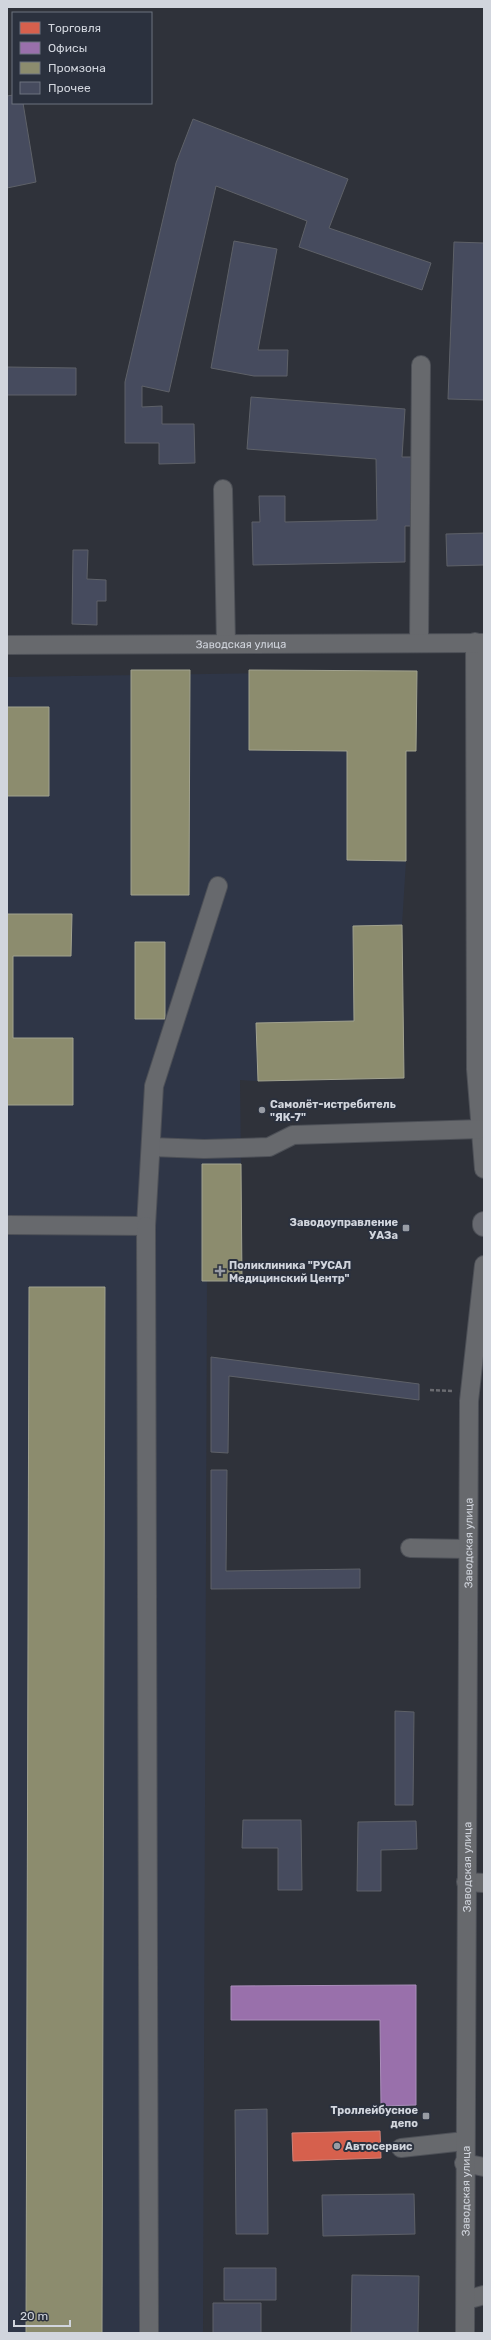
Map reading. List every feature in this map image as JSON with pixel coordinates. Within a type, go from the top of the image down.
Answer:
[{"type":"street","points":[[419,643],[421,365]]},
{"type":"street","points":[[223,489],[226,644]]},
{"type":"street","name":"Заводская улица","points":[[7,645],[480,642],[476,1072],[484,1169]]},
{"type":"street","points":[[149,2333],[146,1226],[154,1086],[218,886]]},
{"type":"street","points":[[476,1072],[484,1092]]},
{"type":"street","points":[[151,1147],[204,1149],[269,1147],[294,1135],[481,1129]]},
{"type":"street","points":[[7,1226],[146,1226]]},
{"type":"street","name":"Заводская улица","points":[[465,2333],[464,2141],[469,1401],[484,1265]]},
{"type":"street","points":[[469,1401],[484,1369]]},
{"type":"street","points":[[410,1548],[468,1549]]},
{"type":"street","points":[[466,1882],[484,1882]]},
{"type":"street","points":[[401,2148],[464,2141]]},
{"type":"street","points":[[464,2163],[484,2167]]},
{"type":"street","points":[[466,2300],[484,2295]]},
{"type":"shaded area","points":[[417,671],[416,751],[406,751],[406,861],[402,925],[353,926],[354,1021],[257,1023],[258,1081],[240,1080],[241,1164],[202,1164],[202,1281],[207,1281],[203,2333],[7,2333],[7,677]]},
{"type":"building: Торговля","name":"Автосервис","points":[[380,2131],[381,2158],[293,2161],[292,2133]]},
{"type":"building: Офисы","points":[[416,1985],[416,2105],[381,2106],[380,2020],[231,2020],[231,1986]]},
{"type":"building: Промзона","points":[[131,670],[190,670],[189,895],[131,895]]},
{"type":"building: Промзона","points":[[249,670],[417,671],[416,751],[406,751],[406,861],[347,860],[347,751],[249,750]]},
{"type":"building: Промзона","points":[[7,707],[49,707],[49,796],[7,796]]},
{"type":"building: Промзона","points":[[7,914],[72,914],[71,956],[13,956],[13,1038],[73,1038],[73,1105],[7,1105]]},
{"type":"building: Промзона","points":[[402,925],[404,1078],[258,1081],[256,1023],[354,1021],[353,926]]},
{"type":"building: Промзона","points":[[135,942],[165,942],[165,1019],[135,1019]]},
{"type":"building: Промзона","points":[[202,1164],[241,1164],[242,1281],[202,1281]]},
{"type":"building: Промзона","points":[[29,1287],[105,1287],[102,2333],[26,2333]]},
{"type":"building: Прочее","points":[[12,95],[12,104],[23,104],[36,182],[7,188],[7,96]]},
{"type":"building: Прочее","points":[[193,119],[348,179],[329,228],[431,263],[422,290],[299,247],[307,221],[216,186],[169,392],[142,386],[142,407],[162,406],[162,424],[194,424],[195,463],[159,464],[159,443],[125,443],[125,382],[176,163]]},
{"type":"building: Прочее","points":[[234,241],[277,249],[258,350],[288,350],[287,376],[254,376],[211,368]]},
{"type":"building: Прочее","points":[[454,242],[484,243],[484,400],[448,399]]},
{"type":"building: Прочее","points":[[7,367],[76,368],[76,395],[7,395]]},
{"type":"building: Прочее","points":[[251,397],[405,409],[402,457],[412,457],[412,526],[405,526],[405,562],[253,565],[252,522],[260,522],[259,496],[285,496],[285,522],[377,520],[376,459],[247,449]]},
{"type":"building: Прочее","points":[[484,533],[484,565],[447,566],[446,534]]},
{"type":"building: Прочее","points":[[73,550],[88,550],[87,579],[106,580],[106,601],[97,601],[97,625],[72,624]]},
{"type":"building: Прочее","points":[[211,1357],[419,1384],[419,1400],[229,1376],[228,1453],[211,1452]]},
{"type":"building: Прочее","points":[[211,1470],[227,1470],[226,1571],[360,1569],[360,1588],[211,1589]]},
{"type":"building: Прочее","points":[[395,1711],[414,1712],[413,1805],[395,1805]]},
{"type":"building: Прочее","points":[[243,1820],[301,1820],[302,1890],[278,1890],[278,1848],[242,1848]]},
{"type":"building: Прочее","points":[[416,1821],[417,1849],[381,1850],[381,1891],[357,1891],[358,1822]]},
{"type":"building: Прочее","points":[[267,2109],[268,2234],[236,2234],[235,2110]]},
{"type":"building: Прочее","points":[[414,2194],[415,2234],[323,2236],[322,2195]]},
{"type":"building: Прочее","points":[[224,2268],[276,2268],[276,2300],[224,2300]]},
{"type":"building: Прочее","points":[[352,2275],[419,2276],[418,2333],[351,2333]]},
{"type":"building: Прочее","points":[[213,2303],[261,2303],[261,2333],[213,2333]]},
{"type":"place","name":"Самолёт-истребитель \"ЯК-7\"","points":[[262,1110]]},
{"type":"place","name":"Заводоуправление УАЗа","points":[[406,1228]]},
{"type":"place","name":"Поликлиника \"РУСАЛ Медицинский Центр\"","points":[[220,1271]]},
{"type":"place","name":"Троллейбусное депо","points":[[426,2116]]},
{"type":"place","name":"Автосервис","points":[[337,2146]]}]
